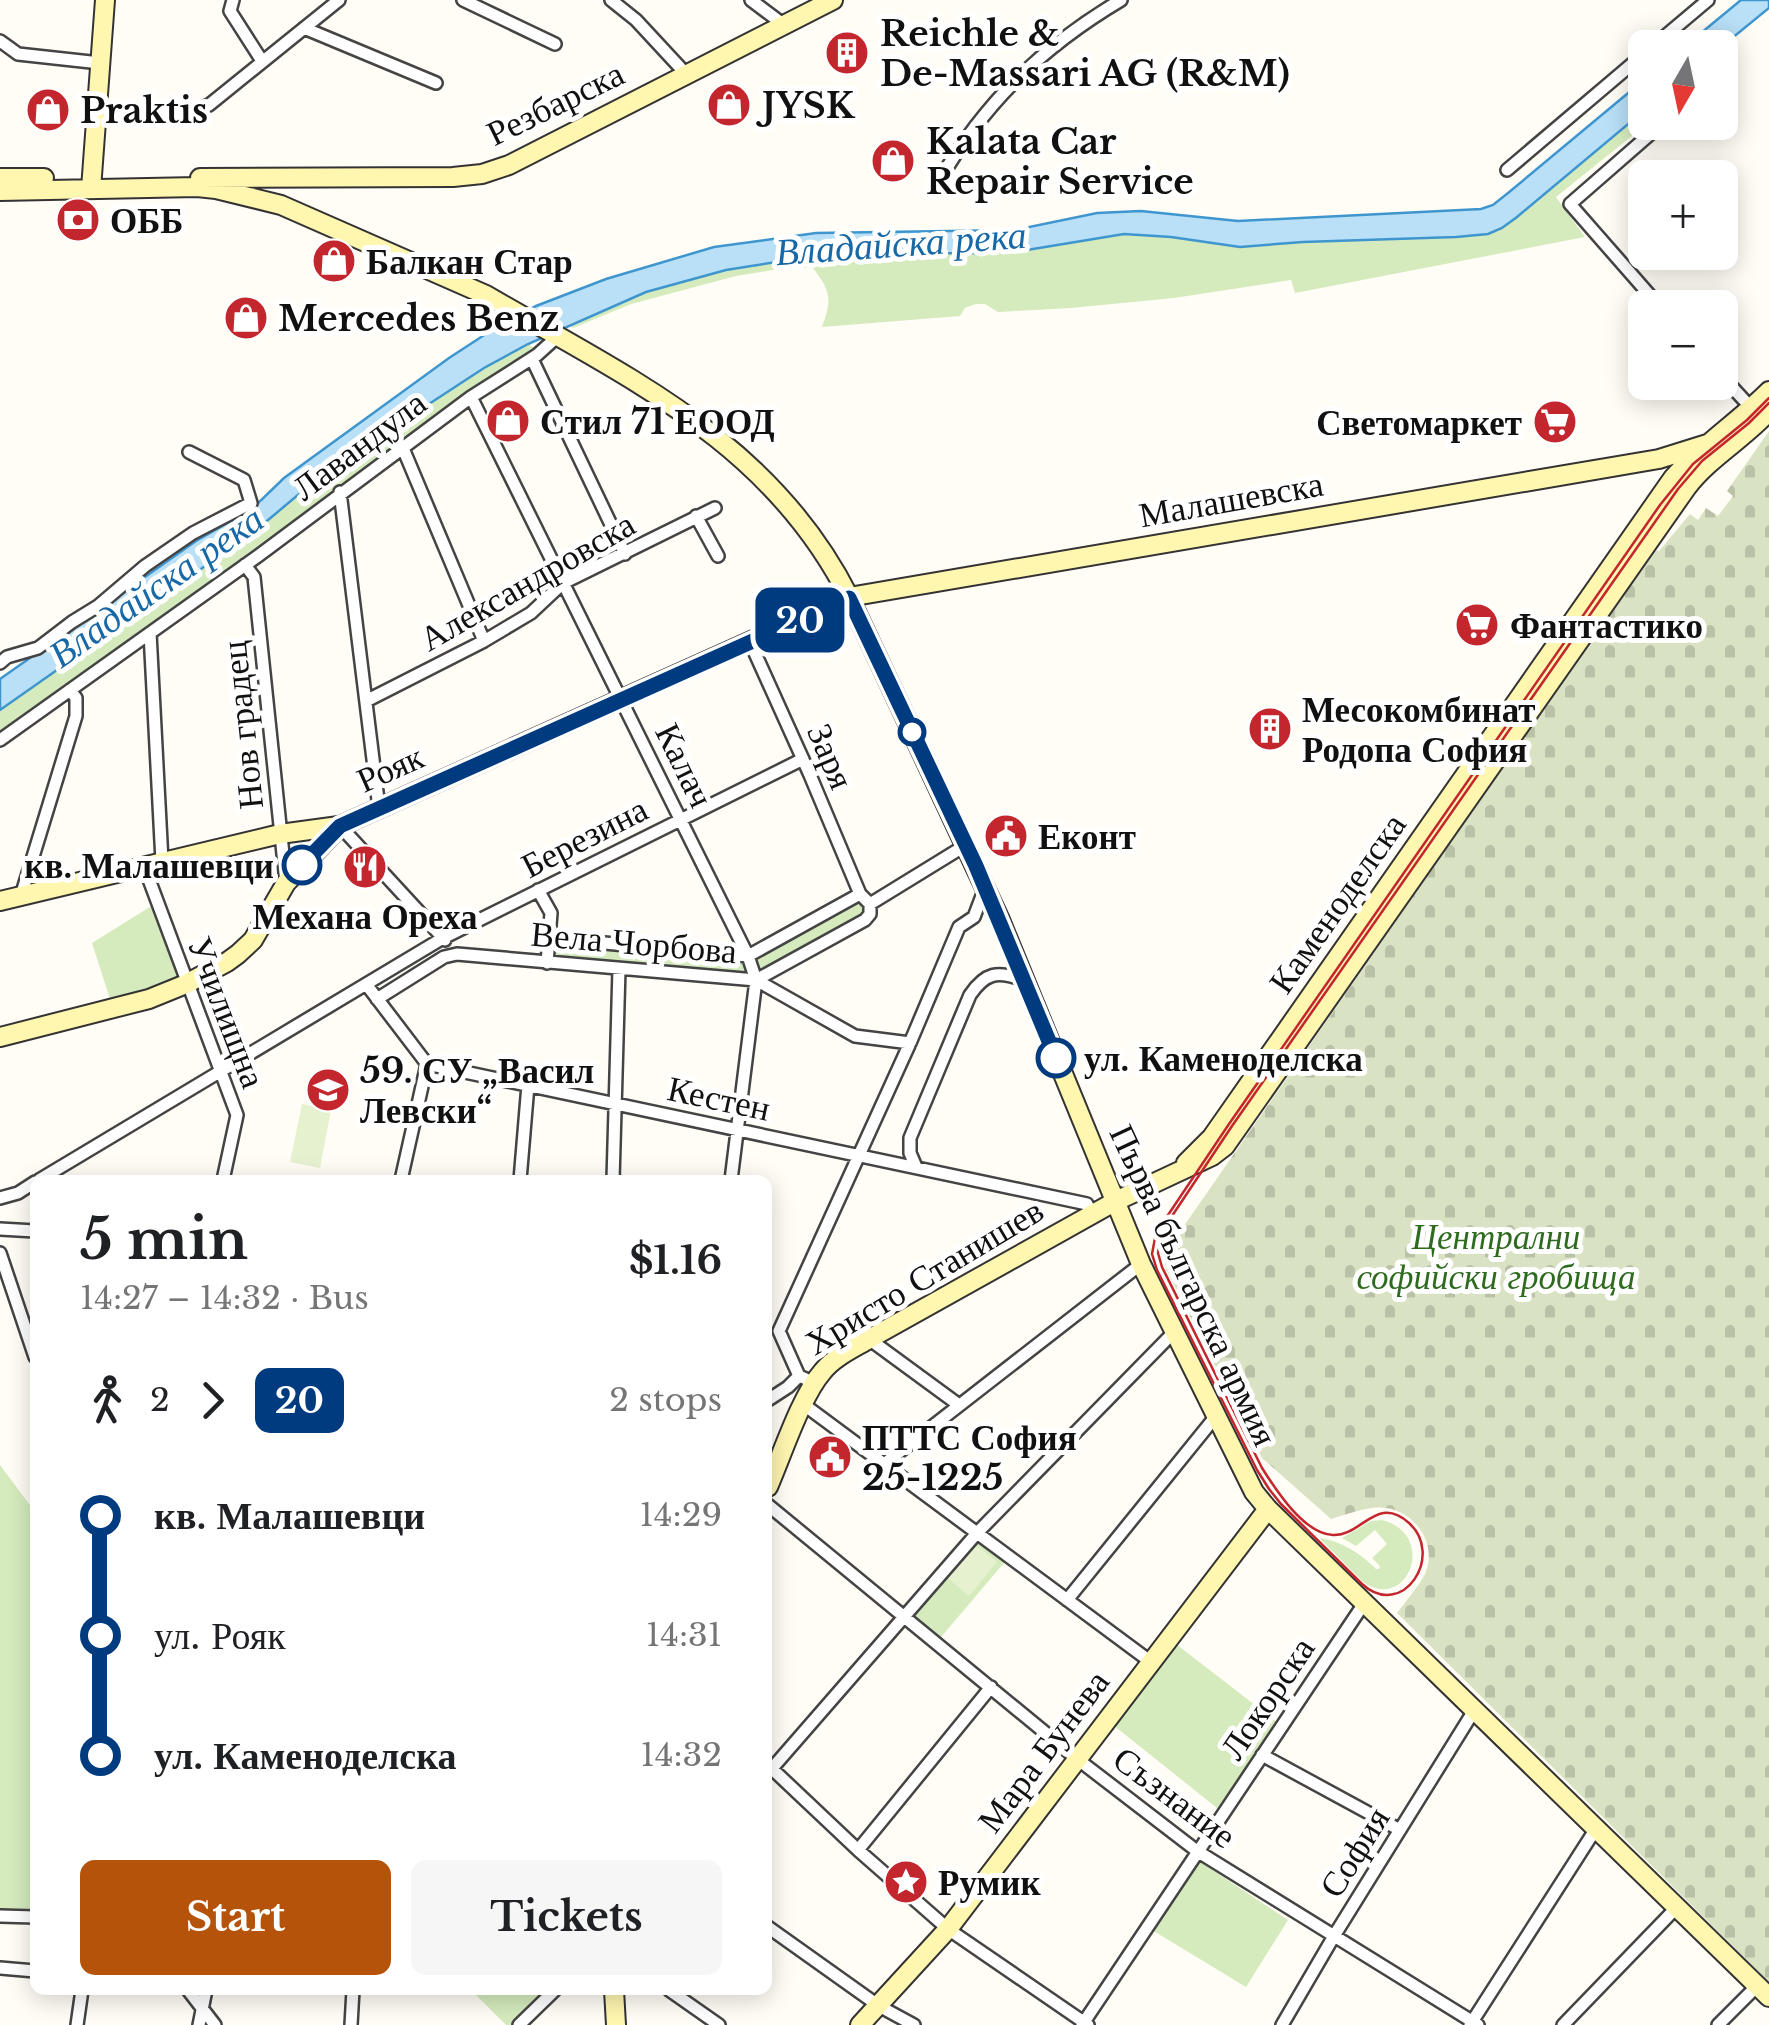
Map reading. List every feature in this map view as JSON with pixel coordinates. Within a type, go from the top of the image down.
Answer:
[{"type":"street","points":[[91,184],[105,0]]},
{"type":"street","points":[[232,0],[230,11],[262,61]]},
{"type":"street","points":[[97,108],[171,115],[191,113],[209,104],[339,0]]},
{"type":"street","points":[[463,0],[555,44]]},
{"type":"street","points":[[611,0],[636,20],[686,75]]},
{"type":"street","points":[[751,0],[784,25]]},
{"type":"street","name":"Резбарска","points":[[0,191],[224,178],[482,174],[510,165],[833,0]]},
{"type":"street","points":[[939,181],[976,124],[1008,86],[1045,51],[1120,0]]},
{"type":"street","points":[[1673,30],[1708,0]]},
{"type":"street","points":[[304,28],[436,83]]},
{"type":"street","points":[[0,41],[18,54],[100,63]]},
{"type":"street","points":[[1507,170],[1628,67]]},
{"type":"street","points":[[1643,140],[1570,204],[1645,290]]},
{"type":"street","name":"Резбарска","points":[[0,178],[216,188],[281,206]]},
{"type":"street","name":"Резбарска","points":[[224,178],[256,188],[281,206]]},
{"type":"street","points":[[281,206],[287,192],[307,178]]},
{"type":"street","name":"Първа българска армия","points":[[281,206],[486,295],[558,336],[702,425],[790,507],[849,598],[966,845],[1141,1264],[1254,1492],[1763,1991]]},
{"type":"street","name":"Лавандула","points":[[0,740],[246,565],[471,396],[532,359],[558,336]]},
{"type":"street","points":[[532,359],[625,554]]},
{"type":"street","points":[[1738,391],[1761,413]]},
{"type":"street","name":"Каменоделска","points":[[1179,1170],[1212,1137],[1656,502],[1710,461],[1761,413],[1769,391]]},
{"type":"street","name":"Калач","points":[[471,396],[748,956],[756,980],[732,1175]]},
{"type":"street","name":"Каменоделска","points":[[1116,1201],[1212,1156],[1225,1146],[1707,444],[1761,413]]},
{"type":"street","name":"Малашевска","points":[[849,598],[1641,463],[1707,444]]},
{"type":"street","points":[[402,446],[484,642]]},
{"type":"street","name":"Лавандула","points":[[0,663],[38,648],[193,532],[251,504],[244,480],[189,452]]},
{"type":"street","points":[[1641,463],[1684,479]]},
{"type":"street","points":[[1641,463],[1656,480],[1656,502]]},
{"type":"street","points":[[340,492],[379,808]]},
{"type":"street","name":"Александровска","points":[[366,701],[484,642],[532,613],[563,583],[715,508]]},
{"type":"street","points":[[696,516],[718,556]]},
{"type":"street","name":"Нов градец","points":[[246,565],[254,577],[286,883]]},
{"type":"street","name":"Рояк","points":[[0,1038],[149,999],[186,984],[238,954],[253,940],[286,883],[340,826],[849,598]]},
{"type":"street","name":"Училищна","points":[[150,634],[153,863],[186,984],[237,1115],[224,1175]]},
{"type":"street","name":"Заря","points":[[750,642],[860,894]]},
{"type":"street","points":[[21,896],[76,716],[76,698],[70,690]]},
{"type":"street","name":"Березина","points":[[443,938],[803,760]]},
{"type":"street","points":[[0,901],[280,834],[340,826],[456,954],[444,957],[377,999]]},
{"type":"street","name":"Вела Чорбова","points":[[456,954],[756,980],[865,920],[870,904],[966,845]]},
{"type":"street","points":[[772,1478],[803,1404],[807,1379],[773,1330],[910,1043],[959,928],[974,917],[985,887]]},
{"type":"street","points":[[538,890],[550,912],[547,962]]},
{"type":"street","points":[[860,894],[870,904]]},
{"type":"street","name":"Вела Чорбова","points":[[549,938],[748,956],[860,894]]},
{"type":"street","points":[[974,917],[1000,920]]},
{"type":"street","points":[[47,1175],[443,938]]},
{"type":"street","points":[[674,974],[676,951]]},
{"type":"street","points":[[612,1175],[619,969]]},
{"type":"street","points":[[916,1167],[910,1153],[910,1138],[970,996],[980,982],[994,974],[1023,980]]},
{"type":"street","points":[[756,980],[855,1036],[910,1043]]},
{"type":"street","points":[[366,984],[428,1064],[401,1175]]},
{"type":"street","name":"Кестен","points":[[428,1064],[1087,1204],[1092,1214]]},
{"type":"street","points":[[520,1175],[528,1085]]},
{"type":"street","points":[[0,1198],[30,1185]]},
{"type":"street","name":"Христо Станишев","points":[[772,1397],[1116,1201]]},
{"type":"street","points":[[0,1229],[30,1231]]},
{"type":"street","points":[[0,1252],[30,1342]]},
{"type":"street","points":[[884,1464],[1141,1264]]},
{"type":"street","points":[[772,1766],[976,1533],[1174,1332]]},
{"type":"street","points":[[869,1339],[959,1405]]},
{"type":"street","points":[[803,1404],[1151,1662]]},
{"type":"street","points":[[1067,1600],[1216,1416]]},
{"type":"street","name":"Съзнание","points":[[772,1508],[1076,1758],[1197,1851],[1474,2024]]},
{"type":"street","name":"Мара Бунева","points":[[860,2025],[948,1930],[1268,1509]]},
{"type":"street","name":"Локорска","points":[[1085,2024],[1366,1602]]},
{"type":"street","points":[[858,1850],[991,1687]]},
{"type":"street","name":"София","points":[[1282,2025],[1475,1709]]},
{"type":"street","points":[[1262,1755],[1400,1830]]},
{"type":"street","points":[[772,1772],[948,1930],[1085,2024]]},
{"type":"street","points":[[1474,2024],[1597,1828]]},
{"type":"street","points":[[1563,2025],[1678,1906]]},
{"type":"street","points":[[0,1916],[30,1918]]},
{"type":"street","points":[[772,1929],[879,2006],[914,2025]]},
{"type":"street","points":[[0,1968],[30,1971]]},
{"type":"street","points":[[1718,2025],[1763,1991]]},
{"type":"street","points":[[78,2025],[81,1995]]},
{"type":"street","points":[[192,1995],[215,2025]]},
{"type":"street","points":[[199,2025],[205,1995]]},
{"type":"street","points":[[351,2025],[353,1995]]},
{"type":"street","points":[[519,2025],[550,1995]]},
{"type":"street","points":[[614,1995],[616,2025]]},
{"type":"street","points":[[676,1995],[719,2025]]},
{"type":"green space","points":[[1628,124],[1628,139],[1556,197],[1585,237],[1295,293],[1291,280],[1174,298],[1071,308],[998,312],[985,304],[976,304],[965,308],[960,316],[822,327],[828,303],[823,283],[813,268],[792,267],[736,276],[631,304],[573,328],[568,325],[646,292],[726,270],[801,258],[1027,250],[1124,234],[1240,247],[1456,237],[1502,228]]},
{"type":"green space","points":[[558,336],[0,740],[0,710],[255,531],[380,436],[484,368],[528,344],[534,348]]},
{"type":"green space","name":"Централни софийски гробища","points":[[1769,431],[1769,1982],[1397,1613],[1422,1579],[1428,1563],[1426,1541],[1415,1523],[1397,1511],[1380,1507],[1331,1519],[1262,1458],[1165,1262],[1172,1243],[1646,562],[1690,514],[1698,520],[1706,508],[1718,516],[1733,496],[1727,491]]},
{"type":"green space","points":[[860,894],[870,914],[756,980],[547,963],[549,938],[748,956]]},
{"type":"green space","points":[[153,905],[179,977],[141,994],[110,999],[92,943]]},
{"type":"green space","points":[[302,1104],[331,1110],[320,1168],[290,1162]]},
{"type":"green space","points":[[0,1465],[30,1505],[30,1917],[0,1916]]},
{"type":"green space","points":[[1382,1520],[1399,1528],[1409,1540],[1412,1554],[1404,1580],[1379,1589],[1363,1582],[1319,1538],[1350,1549],[1379,1569],[1372,1558],[1387,1544],[1375,1530],[1356,1546],[1342,1538],[1371,1521]]},
{"type":"green space","points":[[977,1533],[1009,1557],[936,1643],[904,1616]]},
{"type":"green space","points":[[976,1545],[997,1562],[969,1596],[948,1578]]},
{"type":"green space","points":[[1176,1644],[1278,1723],[1217,1808],[1113,1725]]},
{"type":"green space","points":[[1196,1859],[1288,1920],[1246,1987],[1147,1927]]},
{"type":"green space","points":[[476,1995],[548,1995],[511,2025],[506,2025]]},
{"type":"water","points":[[1741,0],[1769,0],[1769,8],[1738,33],[1738,30],[1705,30]]},
{"type":"water","name":"Владайска река","points":[[1628,93],[1628,124],[1517,217],[1488,234],[1240,247],[1124,234],[1027,250],[801,258],[726,270],[646,292],[528,344],[484,368],[380,436],[255,531],[0,710],[0,679],[196,541],[252,509],[284,478],[449,358],[536,306],[606,279],[714,247],[816,233],[1015,230],[1097,213],[1141,211],[1238,221],[1481,209],[1493,205]]},
{"type":"tram line","points":[[1769,398],[1693,464],[1660,505],[1156,1233],[1152,1254],[1157,1270],[1257,1470],[1281,1504],[1362,1584],[1377,1593],[1392,1595],[1414,1579],[1423,1551],[1419,1536],[1409,1523],[1388,1513],[1370,1518],[1343,1534],[1322,1533],[1292,1509],[1262,1468],[1162,1267],[1158,1253],[1162,1231],[1678,489],[1702,461],[1769,403]]},
{"type":"bus line","name":"20","points":[[302,865],[340,826],[849,598],[976,866],[1056,1058]]},
{"type":"place","name":"Reichle & De-Massari AG (R&M)","points":[[847,53]]},
{"type":"place","name":"JYSK","points":[[729,105]]},
{"type":"place","name":"Praktis","points":[[48,110]]},
{"type":"place","name":"Kalata Car Repair Service","points":[[893,161]]},
{"type":"place","name":"ОББ","points":[[78,220]]},
{"type":"place","name":"Балкан Стар","points":[[334,261]]},
{"type":"place","name":"Mercedes Benz","points":[[246,318]]},
{"type":"place","name":"Стил 71 ЕООД","points":[[508,421]]},
{"type":"place","name":"Светомаркет","points":[[1555,422]]},
{"type":"place","name":"Фантастико","points":[[1477,625]]},
{"type":"place","name":"Месокомбинат Родопа София","points":[[1270,729]]},
{"type":"place","name":"Еконт","points":[[1006,836]]},
{"type":"place","name":"кв. Малашевци","points":[[302,865]]},
{"type":"place","name":"Механа Ореха","points":[[365,867]]},
{"type":"place","name":"ул. Каменоделска","points":[[1056,1058]]},
{"type":"place","name":"59. СУ „Васил Левски“","points":[[328,1090]]},
{"type":"place","name":"ПТТС София 25-1225","points":[[830,1457]]},
{"type":"place","name":"Румик","points":[[906,1882]]}]
